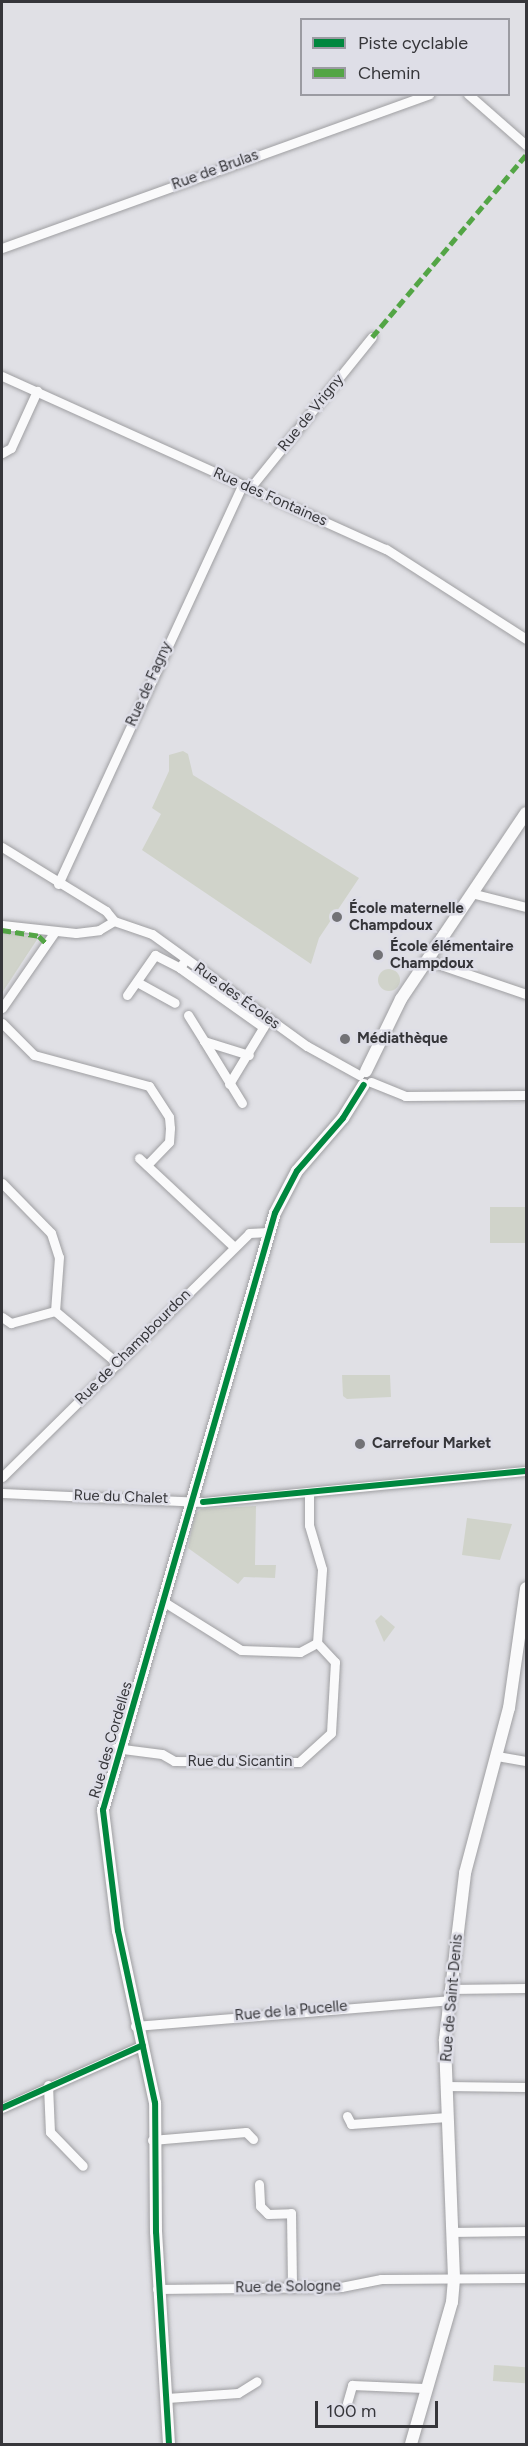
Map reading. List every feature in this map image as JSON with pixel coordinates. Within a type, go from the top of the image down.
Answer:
[{"type":"street","name":"Rue de Brulas","points":[[2,248],[423,96]]},
{"type":"street","points":[[470,96],[526,145]]},
{"type":"street","name":"Rue de Vrigny","points":[[246,487],[372,337]]},
{"type":"street","name":"Rue des Fontaines","points":[[2,376],[399,556],[426,578],[526,639]]},
{"type":"street","points":[[2,453],[11,448],[38,391]]},
{"type":"street","name":"Rue de Fagny","points":[[58,884],[246,487]]},
{"type":"street","name":"Rue des Cordelles","points":[[169,2445],[168,2398],[156,2232],[155,2103],[143,2045],[136,2025],[118,1931],[103,1821],[117,1748],[164,1600],[191,1501],[215,1435],[269,1232],[297,1171],[340,1121],[365,1078],[389,1019],[475,894],[526,813]]},
{"type":"street","points":[[2,847],[58,884],[106,911],[114,921],[93,931],[54,933],[2,925]]},
{"type":"street","points":[[475,894],[526,907]]},
{"type":"street","name":"Rue des Écoles","points":[[114,921],[133,924],[186,959],[266,1023],[365,1078],[405,1096],[526,1095]]},
{"type":"street","points":[[2,1008],[54,933]]},
{"type":"street","points":[[127,995],[155,955],[180,968],[266,1023],[230,1084]]},
{"type":"street","points":[[180,968],[186,959]]},
{"type":"street","points":[[429,961],[526,994]]},
{"type":"street","points":[[137,982],[175,1003]]},
{"type":"street","points":[[188,1015],[242,1103]]},
{"type":"street","points":[[2,1023],[34,1055],[149,1086],[169,1117],[170,1128],[169,1142],[147,1166]]},
{"type":"street","points":[[204,1041],[249,1055]]},
{"type":"street","points":[[140,1158],[234,1247]]},
{"type":"street","points":[[2,1183],[51,1233],[59,1257],[55,1311]]},
{"type":"street","name":"Rue de Champbourdon","points":[[2,1477],[234,1247],[253,1231],[269,1232]]},
{"type":"street","points":[[2,1317],[11,1323],[55,1311]]},
{"type":"street","points":[[55,1311],[117,1363]]},
{"type":"street","name":"Rue du Chalet","points":[[2,1493],[191,1501],[309,1495],[526,1471]]},
{"type":"street","points":[[164,1600],[241,1650],[300,1652],[317,1643],[322,1569],[309,1525],[309,1495]]},
{"type":"street","name":"Rue de Saint-Denis","points":[[411,2445],[424,2388],[452,2302],[453,2232],[445,2086],[450,1995],[469,1849],[497,1756],[516,1676],[526,1591]]},
{"type":"street","name":"Rue du Sicantin","points":[[117,1748],[162,1754],[174,1761],[299,1762],[331,1733],[335,1662],[317,1643]]},
{"type":"street","points":[[497,1756],[526,1761]]},
{"type":"street","name":"Rue de la Pucelle","points":[[136,2025],[526,1988]]},
{"type":"street","points":[[2,2108],[48,2085],[143,2045]]},
{"type":"street","points":[[48,2085],[50,2132],[83,2166]]},
{"type":"street","points":[[445,2086],[526,2087]]},
{"type":"street","points":[[347,2116],[351,2124],[447,2117]]},
{"type":"street","points":[[154,2140],[246,2132],[253,2139]]},
{"type":"street","points":[[259,2184],[260,2206],[268,2214],[291,2213],[292,2288]]},
{"type":"street","points":[[453,2232],[526,2230]]},
{"type":"street","name":"Rue de Sologne","points":[[160,2289],[292,2288],[454,2278],[526,2278]]},
{"type":"street","points":[[168,2398],[238,2393],[257,2380]]},
{"type":"street","points":[[347,2403],[352,2385],[424,2388]]},
{"type":"shaded area","points":[[183,751],[188,754],[193,775],[359,878],[319,938],[311,964],[142,850],[161,814],[152,808],[169,771],[169,755]]},
{"type":"shaded area","points":[[2,932],[38,938],[2,993]]},
{"type":"shaded area","points":[[389,969],[399,976],[400,980],[393,990],[389,991],[379,984],[378,980],[385,970]]},
{"type":"shaded area","points":[[490,1207],[526,1207],[526,1243],[490,1243]]},
{"type":"shaded area","points":[[342,1375],[390,1375],[391,1397],[347,1399],[343,1396]]},
{"type":"shaded area","points":[[256,1506],[255,1565],[276,1565],[275,1578],[244,1577],[238,1584],[188,1548],[195,1514],[201,1509]]},
{"type":"shaded area","points":[[467,1518],[512,1524],[500,1560],[462,1555]]},
{"type":"shaded area","points":[[381,1615],[395,1627],[384,1642],[375,1621]]},
{"type":"shaded area","points":[[494,2365],[526,2367],[525,2383],[493,2381]]},
{"type":"marked path","points":[[372,337],[526,155]]},
{"type":"marked path","points":[[2,930],[39,936],[47,944]]},
{"type":"cycle path","points":[[169,2444],[156,2232],[155,2103],[118,1931],[103,1810],[275,1213],[297,1171],[343,1118],[364,1085]]},
{"type":"cycle path","points":[[203,1502],[526,1471]]},
{"type":"cycle path","points":[[2,2108],[143,2045]]},
{"type":"place","name":"École maternelle Champdoux","points":[[337,917]]},
{"type":"place","name":"École élémentaire Champdoux","points":[[378,955]]},
{"type":"place","name":"Médiathèque","points":[[345,1039]]},
{"type":"place","name":"Carrefour Market","points":[[360,1444]]}]
